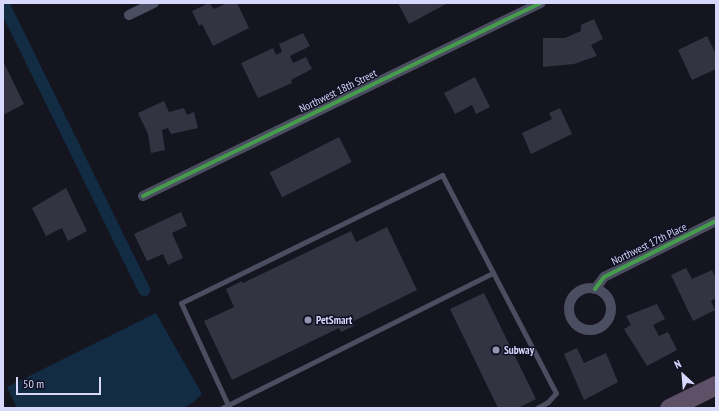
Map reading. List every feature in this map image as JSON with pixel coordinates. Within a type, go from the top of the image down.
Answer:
[{"type":"highway","points":[[669,408],[716,385]]},
{"type":"street","points":[[129,15],[154,3]]},
{"type":"street","name":"Northwest 18th Street","points":[[143,196],[541,3]]},
{"type":"street","name":"Northwest 17th Place","points":[[595,289],[604,277],[716,222]]},
{"type":"street","points":[[588,288],[595,289],[601,291],[610,302],[610,315],[603,326],[590,330],[584,329],[572,321],[568,307],[575,294],[588,288]]},
{"type":"lane","points":[[228,405],[181,303],[442,175],[556,393],[548,402],[537,408]]},
{"type":"lane","points":[[222,408],[493,273]]},
{"type":"water","points":[[156,313],[202,394],[192,403],[183,408],[17,408],[7,387]]},
{"type":"building","points":[[209,3],[214,9],[227,3],[237,3],[249,28],[213,46],[202,24],[199,26],[192,11]]},
{"type":"building","points":[[398,3],[446,3],[446,4],[409,24]]},
{"type":"building","points":[[594,19],[603,39],[591,45],[597,56],[574,64],[543,67],[543,38],[565,38],[581,31],[581,25]]},
{"type":"building","points":[[303,33],[310,46],[290,56],[293,63],[306,57],[312,69],[291,80],[292,83],[258,98],[241,63],[273,48],[276,55],[282,52],[279,44]]},
{"type":"building","points":[[707,36],[716,54],[716,69],[692,80],[678,50]]},
{"type":"building","points":[[3,61],[24,104],[3,115]]},
{"type":"building","points":[[475,77],[490,107],[476,114],[472,105],[455,114],[444,93]]},
{"type":"building","points":[[164,101],[169,112],[184,108],[187,115],[194,112],[198,128],[171,134],[168,128],[162,130],[165,150],[151,153],[148,134],[138,113]]},
{"type":"building","points":[[560,108],[572,134],[531,154],[522,133],[552,119],[549,113]]},
{"type":"building","points":[[339,137],[352,162],[282,197],[270,172]]},
{"type":"building","points":[[66,188],[87,231],[68,241],[62,228],[46,236],[32,208]]},
{"type":"building","points":[[181,212],[187,226],[172,233],[183,258],[168,265],[163,254],[147,261],[134,234]]},
{"type":"building","points":[[387,227],[417,290],[352,322],[354,326],[341,332],[339,328],[232,380],[204,321],[234,307],[226,289],[242,281],[243,283],[351,231],[356,242]]},
{"type":"building","points":[[686,268],[692,279],[712,270],[716,278],[716,298],[711,301],[715,310],[693,321],[671,275]]},
{"type":"building","points":[[484,293],[536,399],[518,408],[498,408],[450,309]]},
{"type":"building","points":[[657,304],[665,319],[653,325],[659,336],[668,332],[677,350],[647,366],[624,329],[631,325],[626,316]]},
{"type":"building","points":[[577,348],[584,363],[606,353],[618,382],[584,400],[564,354]]},
{"type":"waterway","points":[[3,3],[144,290]]},
{"type":"cycle path","points":[[143,196],[541,3]]},
{"type":"cycle path","points":[[595,289],[604,277],[716,221]]},
{"type":"place","name":"PetSmart","points":[[308,320]]},
{"type":"place","name":"Subway","points":[[496,350]]}]
